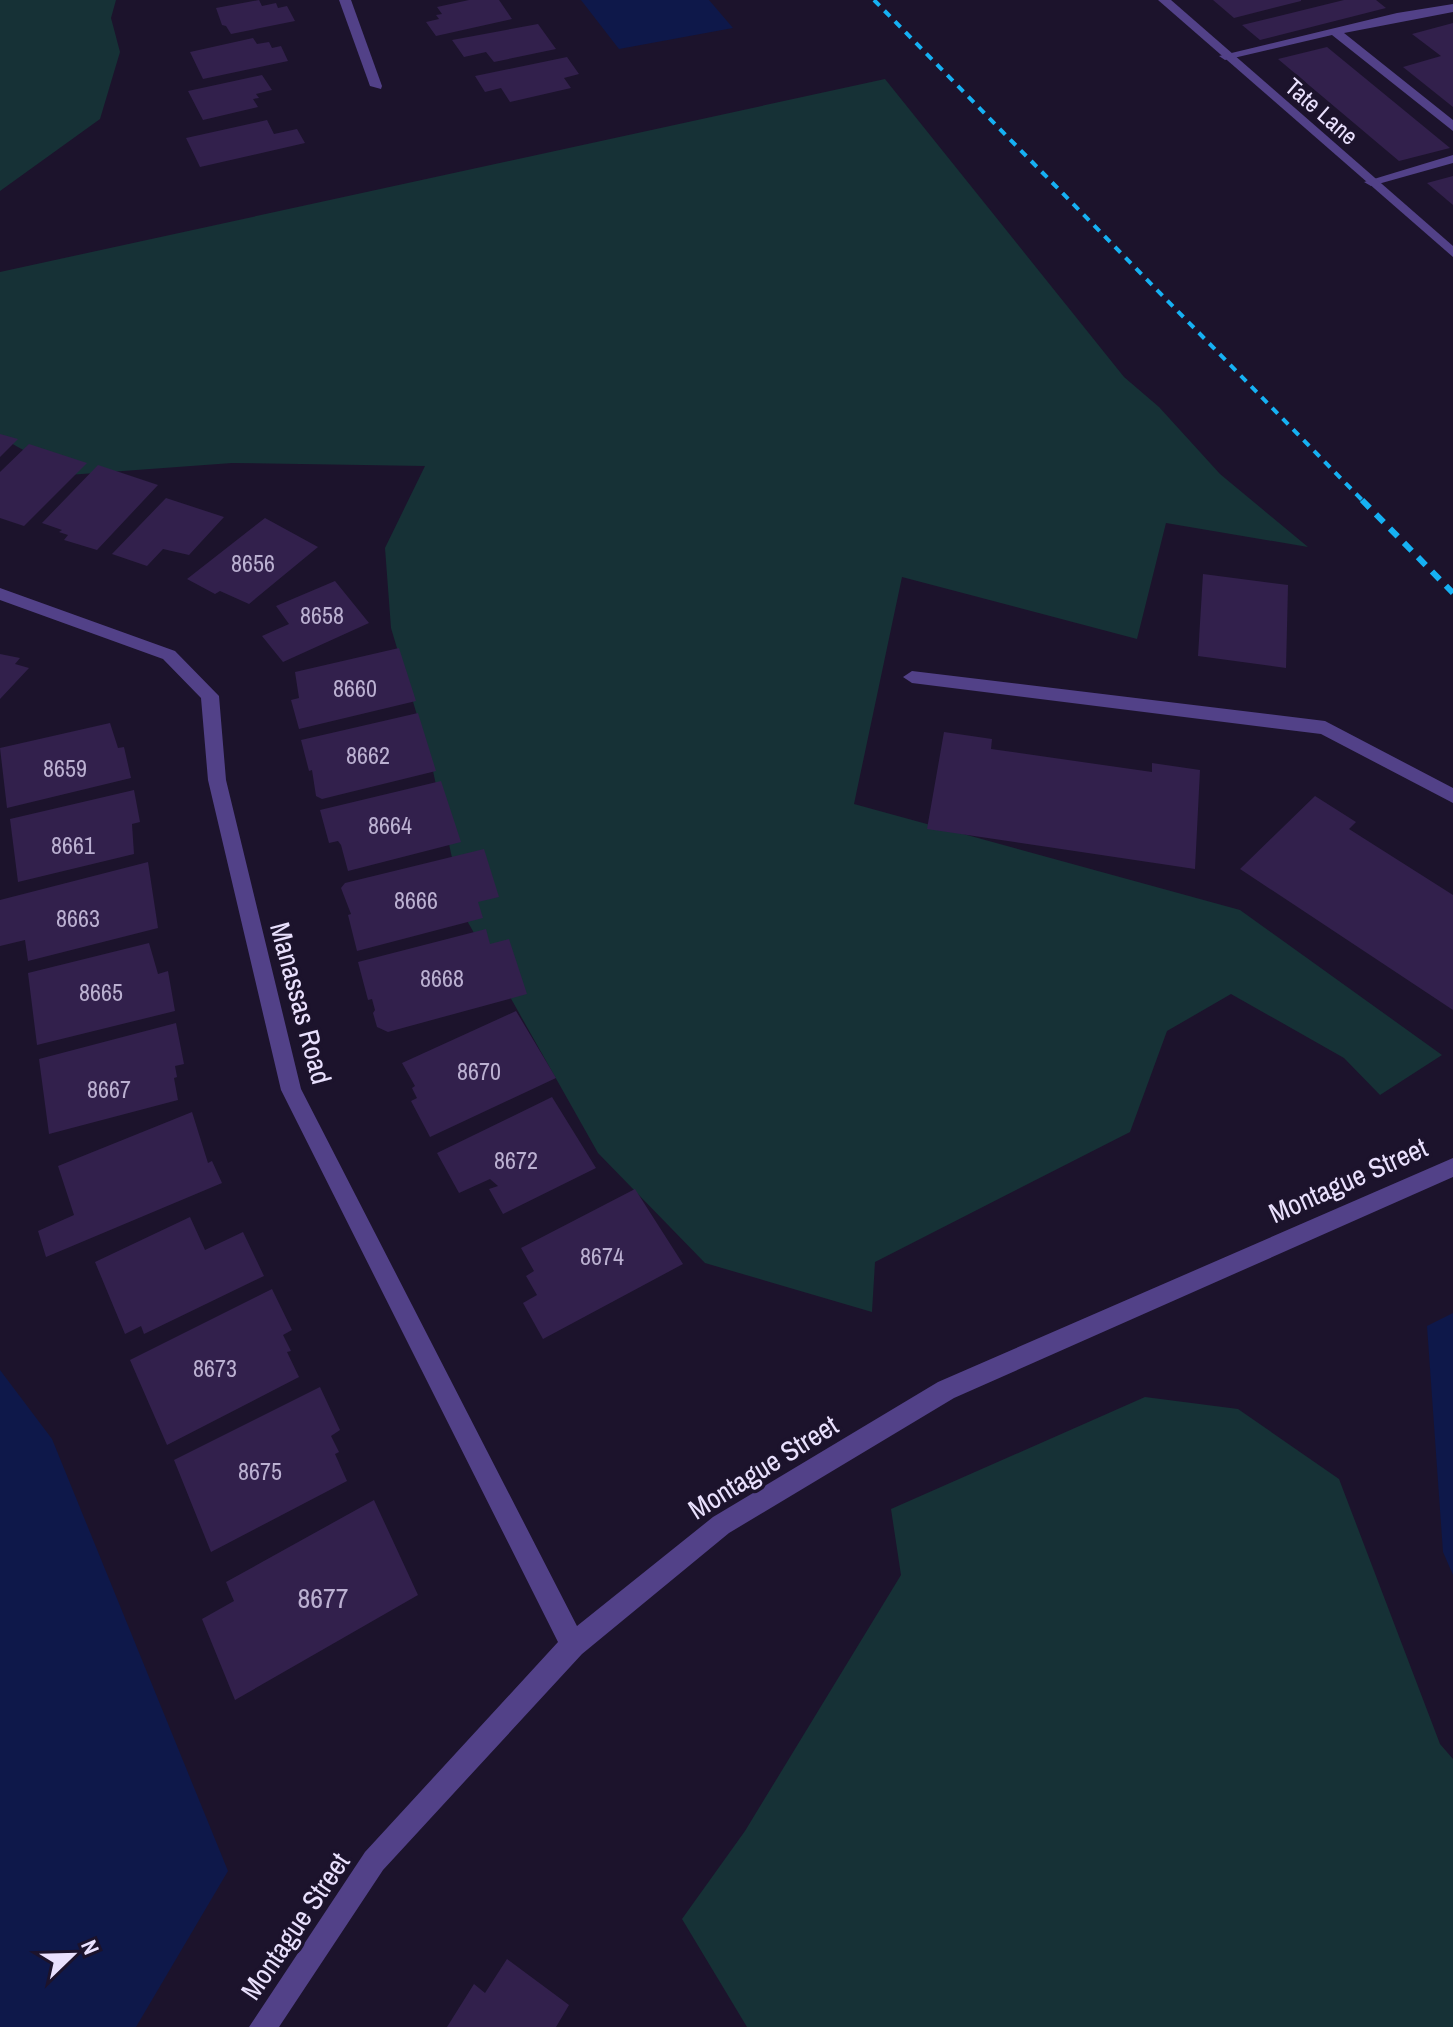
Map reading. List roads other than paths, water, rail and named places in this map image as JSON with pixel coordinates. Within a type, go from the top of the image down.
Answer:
[{"type":"street","points":[[345,0],[376,86]]},
{"type":"street","name":"Tate Lane","points":[[1164,2],[1453,253]]},
{"type":"street","points":[[1225,56],[1453,8]]},
{"type":"street","points":[[1334,31],[1453,127]]},
{"type":"street","points":[[1371,182],[1453,159]]},
{"type":"street","name":"Manassas Road","points":[[0,594],[169,655],[210,696],[217,780],[291,1090],[573,1645]]},
{"type":"street","points":[[912,677],[1325,728],[1453,796]]},
{"type":"street","name":"Montague Street","points":[[263,2027],[374,1861],[573,1645],[721,1525],[946,1390],[1453,1167]]},
{"type":"railway","points":[[874,0],[1364,502]]},
{"type":"railway","points":[[1362,500],[1453,593]]}]
